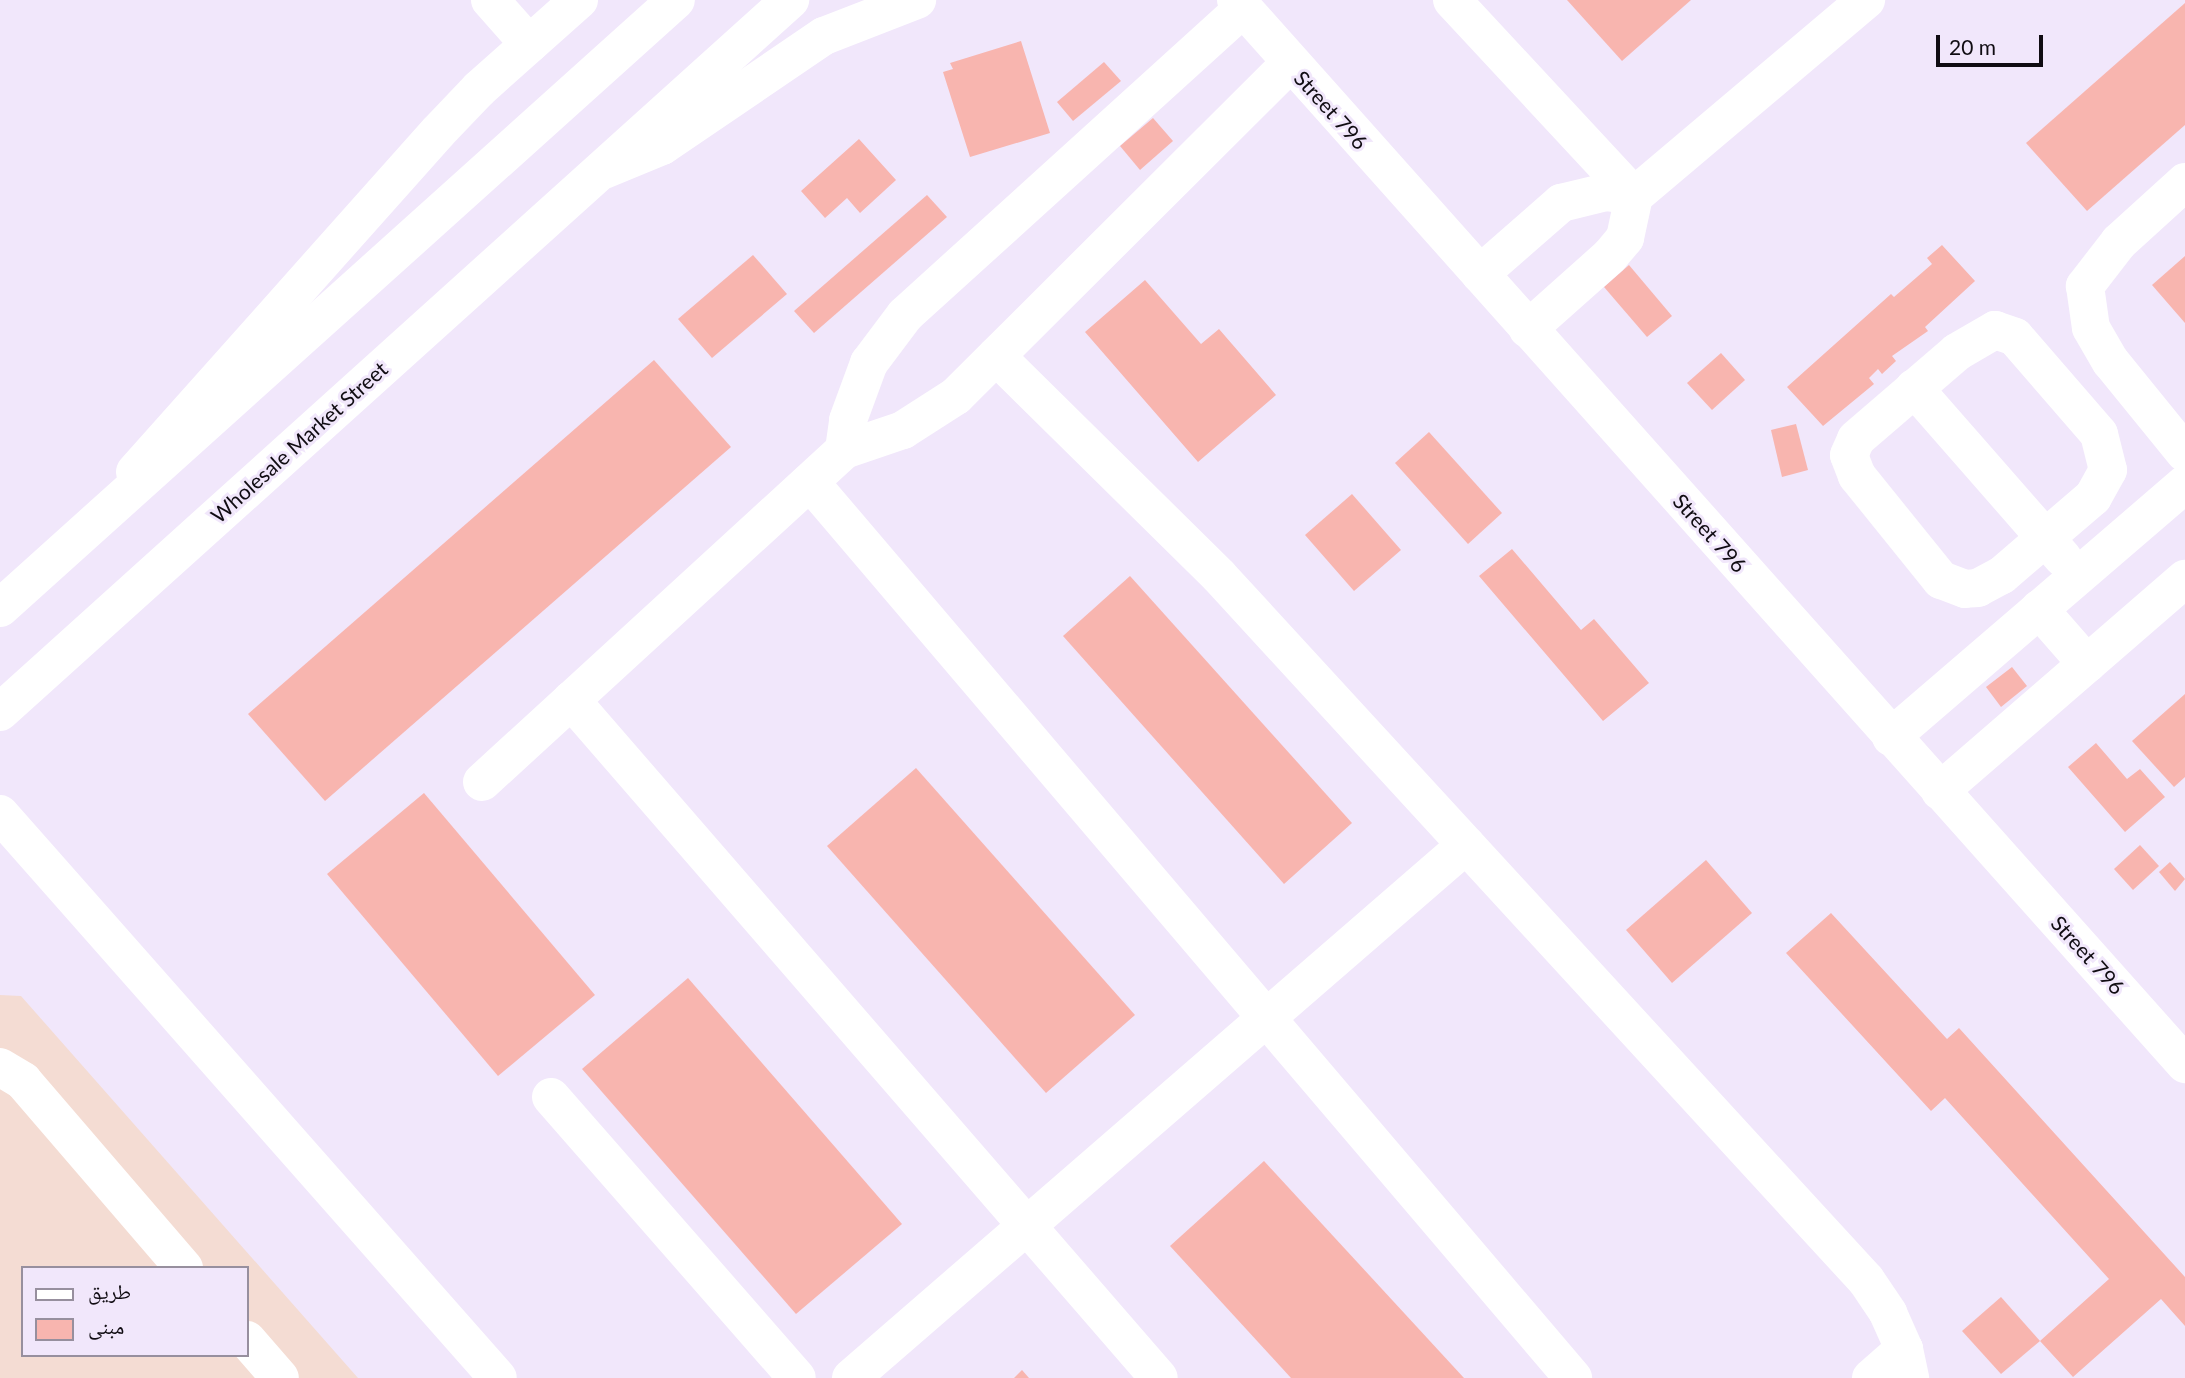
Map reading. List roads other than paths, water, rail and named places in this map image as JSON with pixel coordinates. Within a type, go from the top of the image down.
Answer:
[{"type":"street","points":[[490,0],[529,44]]},
{"type":"street","points":[[103,516],[215,378],[347,238],[438,132],[579,0]]},
{"type":"street","points":[[0,608],[676,0]]},
{"type":"street","name":"Wholesale Market Street","points":[[0,712],[790,0]]},
{"type":"street","name":"Wholesale Market Street","points":[[599,173],[662,146],[824,37],[917,0]]},
{"type":"street","points":[[1452,0],[1634,196]]},
{"type":"street","points":[[1528,329],[1610,256],[1625,238],[1634,196],[1866,0]]},
{"type":"street","points":[[844,450],[848,420],[864,372],[905,315],[1240,4]]},
{"type":"street","name":"Street 796","points":[[1240,4],[1289,64],[1480,274],[2185,1064]]},
{"type":"street","points":[[482,782],[844,450],[903,430],[931,415],[996,356],[1289,64]]},
{"type":"street","points":[[2185,182],[2119,242],[2085,286],[2091,328],[2111,362],[2185,453]]},
{"type":"street","points":[[1480,274],[1561,203],[1606,192],[1634,196]]},
{"type":"street","points":[[1995,330],[2015,337],[2099,434],[2108,470],[2093,497],[2045,538],[2002,575],[1978,588],[1941,580],[1850,464],[1856,439],[1957,352],[1995,330]]},
{"type":"street","points":[[996,356],[1219,576],[1866,1280],[1888,1313],[1907,1363],[1871,1378]]},
{"type":"street","points":[[1914,388],[2079,576]]},
{"type":"street","points":[[810,482],[1573,1378]]},
{"type":"street","points":[[1891,737],[2185,484]]},
{"type":"street","points":[[1940,791],[2185,579]]},
{"type":"street","points":[[2039,610],[2087,664]]},
{"type":"street","points":[[571,700],[1159,1378]]},
{"type":"street","points":[[0,814],[498,1378]]},
{"type":"street","points":[[851,1378],[1466,845]]},
{"type":"street","points":[[0,1067],[23,1081],[182,1266]]},
{"type":"street","points":[[551,1097],[797,1378]]},
{"type":"street","points":[[248,1341],[279,1378]]}]
